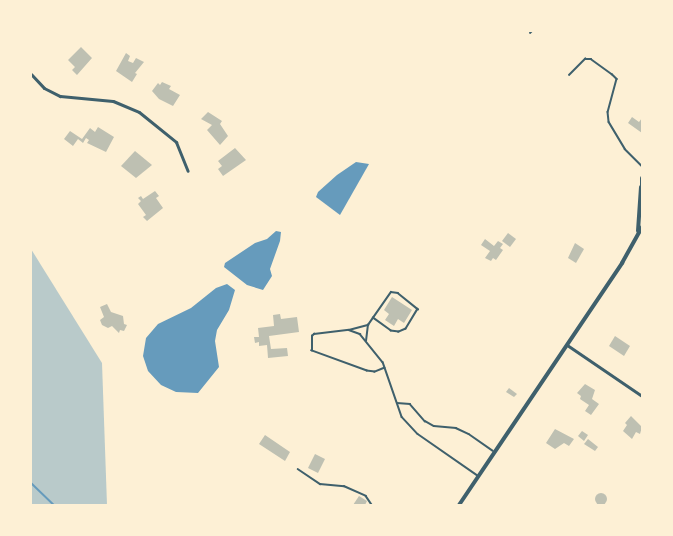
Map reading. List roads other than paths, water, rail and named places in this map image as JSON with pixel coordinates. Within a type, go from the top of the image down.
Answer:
[{"type":"street","points":[[31,74],[44,88],[60,96],[113,101],[139,112],[176,142],[188,171]]},
{"type":"street","points":[[638,233],[642,178]]},
{"type":"street","points":[[459,505],[622,263],[642,227]]},
{"type":"street","points":[[567,345],[642,396]]},
{"type":"lane","points":[[569,75],[585,59],[591,59],[617,79],[608,112],[609,122],[625,149],[642,166]]},
{"type":"lane","points":[[366,341],[368,325],[391,292],[398,292],[418,309],[406,329],[399,332],[391,332],[373,318]]},
{"type":"lane","points":[[368,325],[349,330],[313,334],[311,350],[367,371],[375,372],[385,368]]},
{"type":"lane","points":[[349,330],[360,334],[383,362],[402,417],[418,434],[479,476]]},
{"type":"lane","points":[[397,403],[410,404],[425,421],[434,426],[456,428],[469,434],[494,452]]},
{"type":"lane","points":[[298,469],[320,484],[344,486],[366,496],[372,505]]},
{"type":"water","points":[[356,162],[369,164],[340,215],[316,197],[318,192],[337,175]]},
{"type":"water","points":[[276,231],[281,232],[280,241],[270,269],[272,276],[263,290],[247,285],[224,267],[225,263],[255,243],[267,239]]},
{"type":"water","points":[[227,284],[235,290],[229,310],[217,330],[215,341],[219,367],[198,393],[176,392],[161,385],[148,371],[143,356],[146,338],[158,324],[191,308],[216,288]]},
{"type":"waterway","points":[[31,483],[54,505]]}]
